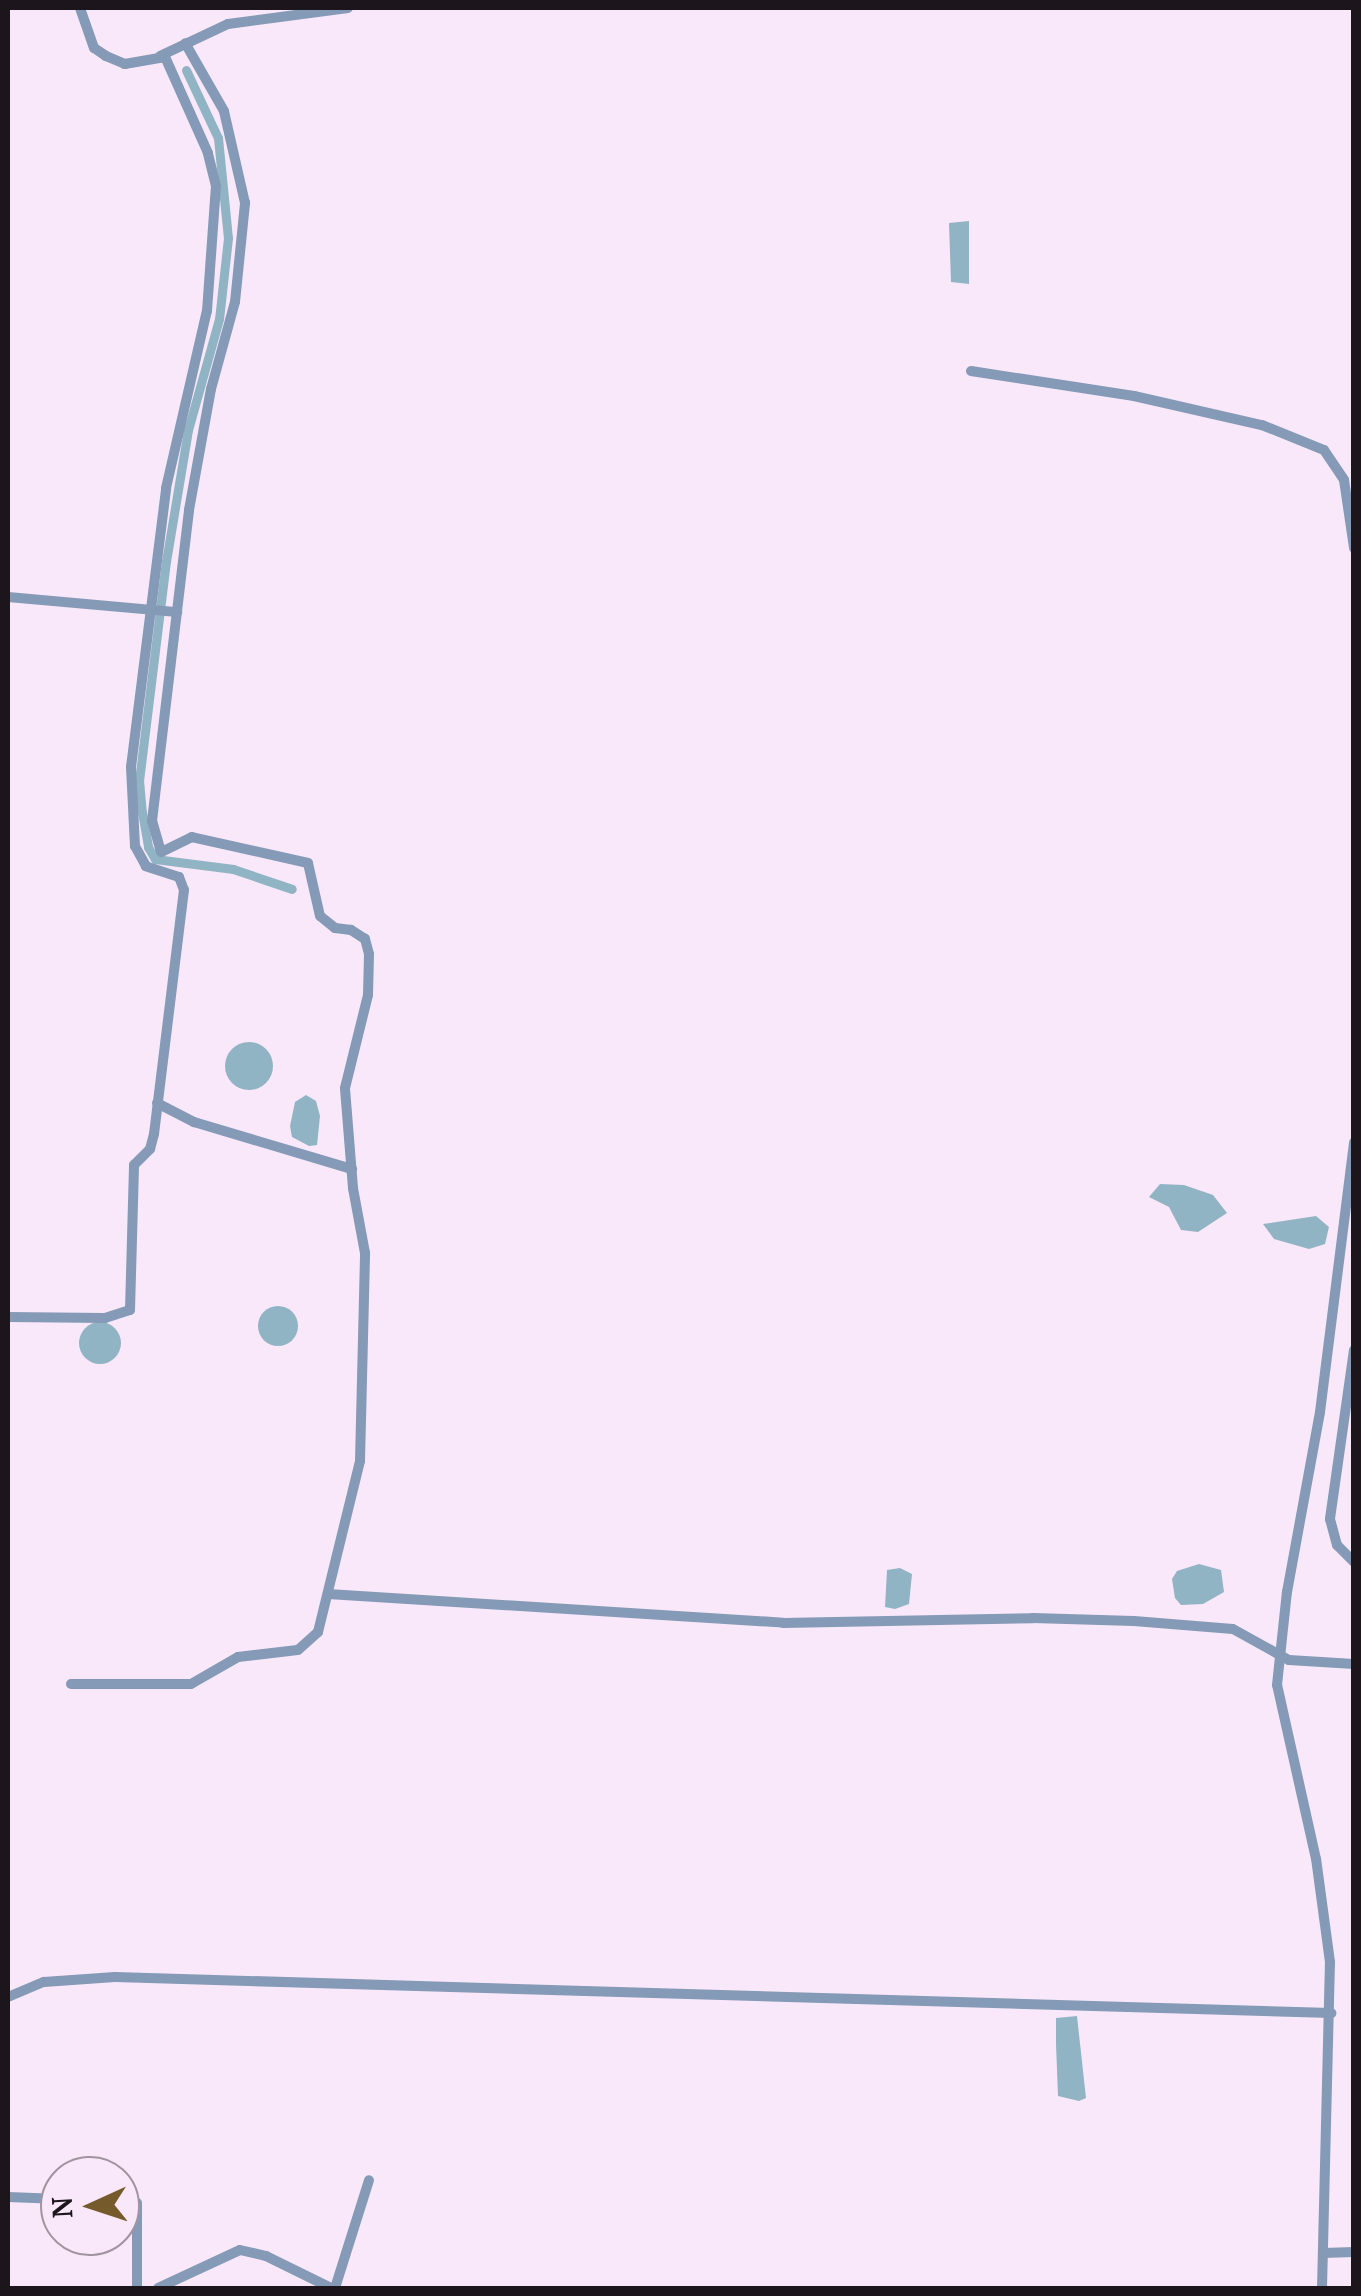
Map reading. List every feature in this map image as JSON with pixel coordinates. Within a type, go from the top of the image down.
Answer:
[{"type":"street","points":[[80,8],[94,48],[125,64],[160,56],[228,24],[348,8]]},
{"type":"street","points":[[71,1684],[191,1684],[238,1656],[298,1650],[318,1632],[360,1461],[364,1253],[345,1088],[368,995],[370,954],[365,939],[351,930],[335,928],[320,916],[308,862],[192,837],[169,852],[162,852],[156,844],[152,821],[206,410],[239,282],[245,203],[224,111],[185,43]]},
{"type":"street","points":[[8,1317],[105,1318],[130,1310],[134,1165],[150,1149],[184,890],[179,877],[153,871],[135,846],[130,768],[166,488],[207,311],[216,186],[208,153],[170,64],[160,56]]},
{"type":"street","points":[[970,372],[1134,396],[1262,425],[1324,450],[1344,480],[1354,548]]},
{"type":"street","points":[[8,596],[177,612]]},
{"type":"street","points":[[157,1103],[194,1122],[352,1170]]},
{"type":"street","points":[[1322,2288],[1330,1962],[1316,1859],[1278,1685],[1287,1592],[1320,1412],[1354,1142]]},
{"type":"street","points":[[1354,1350],[1330,1519],[1337,1544],[1354,1562]]},
{"type":"street","points":[[328,1594],[783,1623],[1034,1618],[1134,1621],[1233,1629],[1288,1660],[1354,1664]]},
{"type":"street","points":[[8,1997],[44,1982],[114,1977],[1331,2013]]},
{"type":"street","points":[[158,2288],[240,2250],[266,2256],[333,2288],[369,2180]]},
{"type":"street","points":[[8,2198],[40,2199]]},
{"type":"street","points":[[1323,2253],[1354,2252]]},
{"type":"street","points":[[137,2256],[137,2288]]},
{"type":"water","points":[[969,221],[969,284],[951,282],[949,223]]},
{"type":"water","points":[[249,1042],[266,1049],[273,1066],[266,1083],[249,1090],[232,1083],[225,1066],[232,1049]]},
{"type":"water","points":[[306,1095],[316,1101],[320,1116],[317,1145],[309,1146],[292,1137],[295,1102]]},
{"type":"water","points":[[1160,1184],[1184,1185],[1213,1195],[1227,1213],[1198,1232],[1181,1230],[1169,1207],[1149,1197]]},
{"type":"water","points":[[1316,1216],[1329,1227],[1325,1244],[1309,1249],[1274,1239],[1263,1224]]},
{"type":"water","points":[[278,1306],[292,1312],[298,1326],[292,1340],[278,1346],[264,1340],[258,1326],[264,1312]]},
{"type":"water","points":[[100,1322],[115,1328],[121,1343],[115,1358],[100,1364],[85,1358],[79,1343],[85,1328]]},
{"type":"water","points":[[1199,1564],[1221,1570],[1224,1592],[1203,1604],[1181,1605],[1175,1598],[1172,1579],[1177,1571]]},
{"type":"water","points":[[900,1568],[912,1574],[909,1604],[895,1609],[885,1607],[887,1570]]},
{"type":"water","points":[[1077,2016],[1086,2098],[1079,2101],[1058,2096],[1056,2044],[1056,2018]]},
{"type":"waterway","points":[[186,70],[218,138],[228,238],[219,319],[188,430],[166,561],[139,780],[142,812],[148,847],[155,859],[233,869],[292,889]]}]
